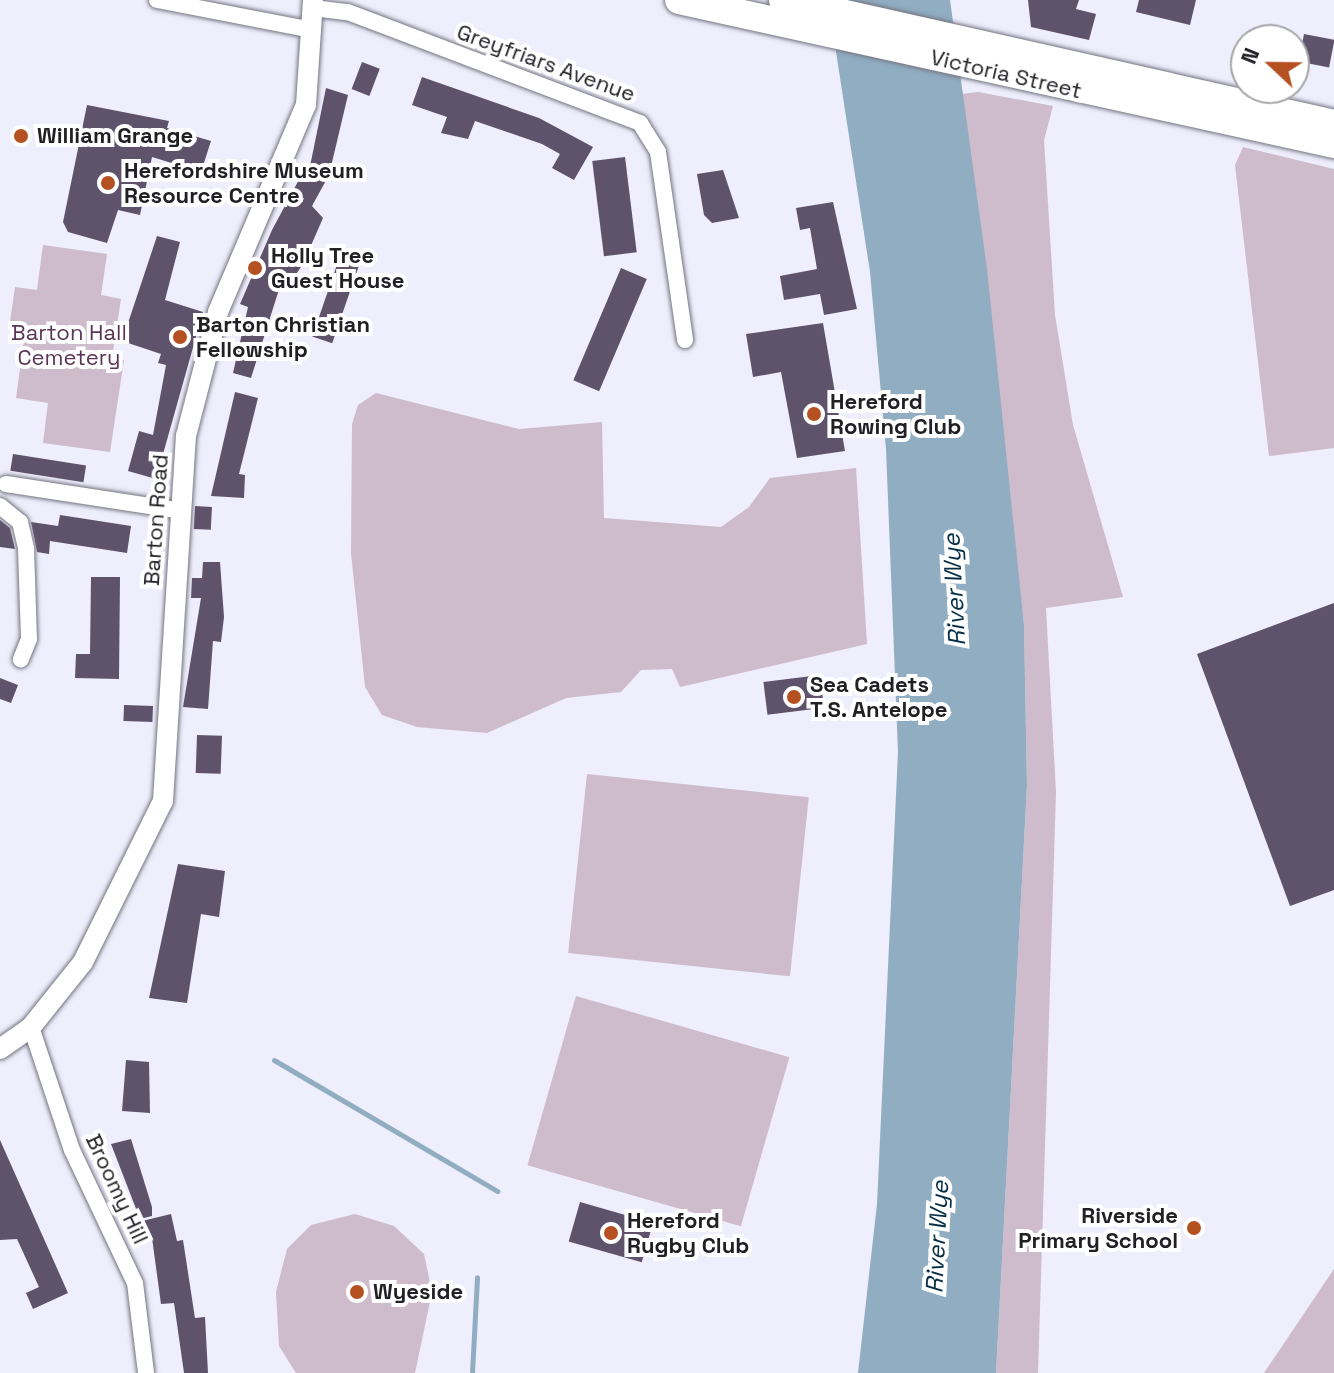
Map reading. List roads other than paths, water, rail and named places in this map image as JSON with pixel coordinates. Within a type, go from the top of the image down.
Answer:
[{"type":"highway","name":"Victoria Street","points":[[679,0],[1334,144]]},
{"type":"highway","name":"Victoria Street","points":[[783,0],[1334,124]]},
{"type":"street","points":[[157,0],[313,30]]},
{"type":"street","name":"Barton Road","points":[[0,1049],[31,1027],[68,985],[83,962],[163,801],[176,510],[202,365],[306,105],[313,4]]},
{"type":"street","name":"Greyfriars Avenue","points":[[313,4],[348,12],[640,123],[658,152],[685,340]]},
{"type":"street","points":[[6,484],[176,510]]},
{"type":"street","points":[[0,506],[20,522],[26,549],[29,639],[21,659]]},
{"type":"street","name":"Broomy Hill","points":[[31,1027],[72,1150],[135,1283],[146,1373]]},
{"type":"water","name":"River Wye","points":[[828,0],[950,0],[987,269],[1024,625],[1027,785],[996,1373],[858,1373],[877,1204],[898,752],[886,449],[870,272]]},
{"type":"waterway","points":[[274,1060],[497,1191]]},
{"type":"waterway","points":[[472,1373],[477,1277]]},
{"type":"place","name":"William Grange","points":[[21,136]]},
{"type":"place","name":"Herefordshire Museum Resource Centre","points":[[108,183]]},
{"type":"place","name":"Holly Tree Guest House","points":[[255,268]]},
{"type":"place","name":"Barton Christian Fellowship","points":[[180,337]]},
{"type":"place","name":"Hereford Rowing Club","points":[[814,414]]},
{"type":"place","name":"Sea Cadets T.S. Antelope","points":[[794,697]]},
{"type":"place","name":"Riverside Primary School","points":[[1194,1228]]},
{"type":"place","name":"Hereford Rugby Club","points":[[611,1233]]},
{"type":"place","name":"Wyeside","points":[[357,1292]]},
{"type":"park label","name":"Barton Hall Cemetery","points":[[69,344]]}]
